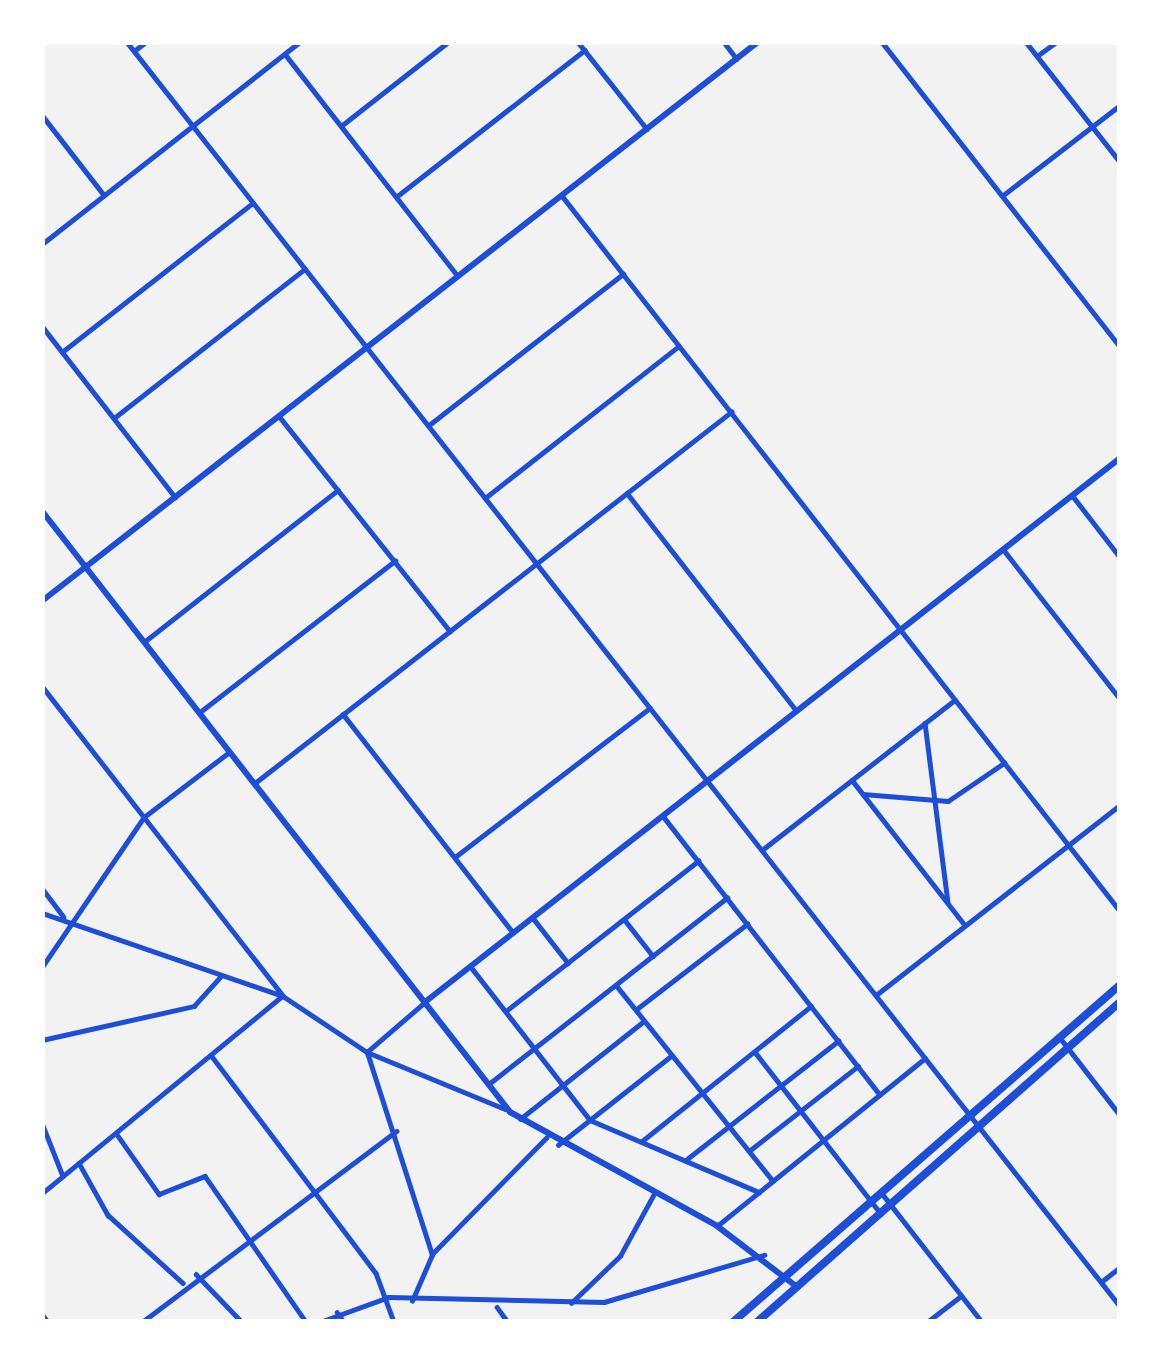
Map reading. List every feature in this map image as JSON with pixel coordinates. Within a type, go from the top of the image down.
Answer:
[{"type":"main road","points":[[734,1322],[875,1206],[1120,986]]},
{"type":"main road","points":[[757,1322],[883,1216],[1120,1002]]},
{"type":"street","points":[[127,42],[1120,1306]]},
{"type":"street","points":[[134,51],[146,42]]},
{"type":"street","points":[[42,244],[300,42]]},
{"type":"street","points":[[340,125],[448,42]]},
{"type":"street","points":[[578,42],[646,129]]},
{"type":"street","points":[[724,42],[737,59]]},
{"type":"street","points":[[42,601],[758,42]]},
{"type":"street","points":[[882,42],[1120,347]]},
{"type":"street","points":[[1026,42],[1120,162]]},
{"type":"street","points":[[1037,56],[1055,42]]},
{"type":"street","points":[[396,197],[585,50]]},
{"type":"street","points":[[285,54],[458,276]]},
{"type":"street","points":[[1002,196],[1120,105]]},
{"type":"street","points":[[42,115],[104,195]]},
{"type":"street","points":[[562,195],[1120,911]]},
{"type":"street","points":[[62,352],[253,202]]},
{"type":"street","points":[[114,418],[305,269]]},
{"type":"street","points":[[428,426],[623,274]]},
{"type":"street","points":[[42,326],[175,497]]},
{"type":"street","points":[[485,498],[679,346]]},
{"type":"street","points":[[255,784],[730,412]]},
{"type":"street","points":[[279,416],[450,631]]},
{"type":"street","points":[[367,1052],[1120,458]]},
{"type":"street","points":[[144,642],[338,490]]},
{"type":"street","points":[[627,493],[797,711]]},
{"type":"street","points":[[1072,495],[1120,556]]},
{"type":"street","points":[[42,511],[510,1112]]},
{"type":"street","points":[[1003,549],[1120,699]]},
{"type":"street","points":[[200,713],[394,561]]},
{"type":"street","points":[[42,686],[283,996]]},
{"type":"street","points":[[762,850],[955,700]]},
{"type":"street","points":[[455,857],[650,709]]},
{"type":"street","points":[[344,714],[514,933]]},
{"type":"street","points":[[925,723],[939,800],[948,903]]},
{"type":"street","points":[[42,967],[65,918],[144,817],[230,752]]},
{"type":"street","points":[[863,794],[939,800],[962,797],[1004,763]]},
{"type":"street","points":[[852,780],[965,926]]},
{"type":"street","points":[[876,995],[1120,805]]},
{"type":"street","points":[[663,816],[880,1095]]},
{"type":"street","points":[[506,1011],[698,861]]},
{"type":"street","points":[[42,888],[65,918]]},
{"type":"street","points":[[489,1084],[727,898]]},
{"type":"street","points":[[42,914],[65,918],[283,996],[367,1052],[510,1112],[558,1145],[717,1226],[764,1256],[797,1288]]},
{"type":"street","points":[[533,918],[568,963]]},
{"type":"street","points":[[624,920],[653,956]]},
{"type":"street","points":[[636,1010],[747,924]]},
{"type":"street","points":[[471,967],[590,1120],[759,1192]]},
{"type":"street","points":[[42,1040],[194,1006],[220,977]]},
{"type":"street","points":[[616,985],[773,1181]]},
{"type":"street","points":[[42,1194],[283,996]]},
{"type":"street","points":[[642,1141],[811,1006]]},
{"type":"street","points":[[520,1118],[645,1021]]},
{"type":"street","points":[[1061,1039],[1120,1115]]},
{"type":"street","points":[[687,1159],[838,1041]]},
{"type":"street","points":[[367,1052],[432,1255]]},
{"type":"street","points":[[755,1052],[883,1216]]},
{"type":"street","points":[[211,1055],[389,1298],[394,1322]]},
{"type":"street","points":[[558,1145],[673,1055]]},
{"type":"street","points":[[717,1226],[926,1058]]},
{"type":"street","points":[[748,1151],[858,1066]]},
{"type":"street","points":[[42,1123],[62,1177]]},
{"type":"street","points":[[142,1322],[183,1283],[396,1131]]},
{"type":"street","points":[[116,1133],[159,1195],[201,1174],[306,1322]]},
{"type":"street","points":[[412,1301],[432,1255],[546,1138]]},
{"type":"street","points":[[79,1163],[108,1215],[183,1283]]},
{"type":"street","points":[[570,1304],[620,1256],[654,1194]]},
{"type":"street","points":[[884,1196],[982,1322]]},
{"type":"street","points":[[320,1322],[337,1312],[389,1298],[570,1304],[764,1256]]},
{"type":"street","points":[[1101,1282],[1120,1267]]},
{"type":"street","points":[[196,1274],[242,1322]]},
{"type":"street","points":[[928,1322],[961,1296]]},
{"type":"street","points":[[496,1305],[508,1322]]},
{"type":"street","points":[[337,1312],[344,1322]]},
{"type":"street","points":[[42,1314],[48,1322]]}]
